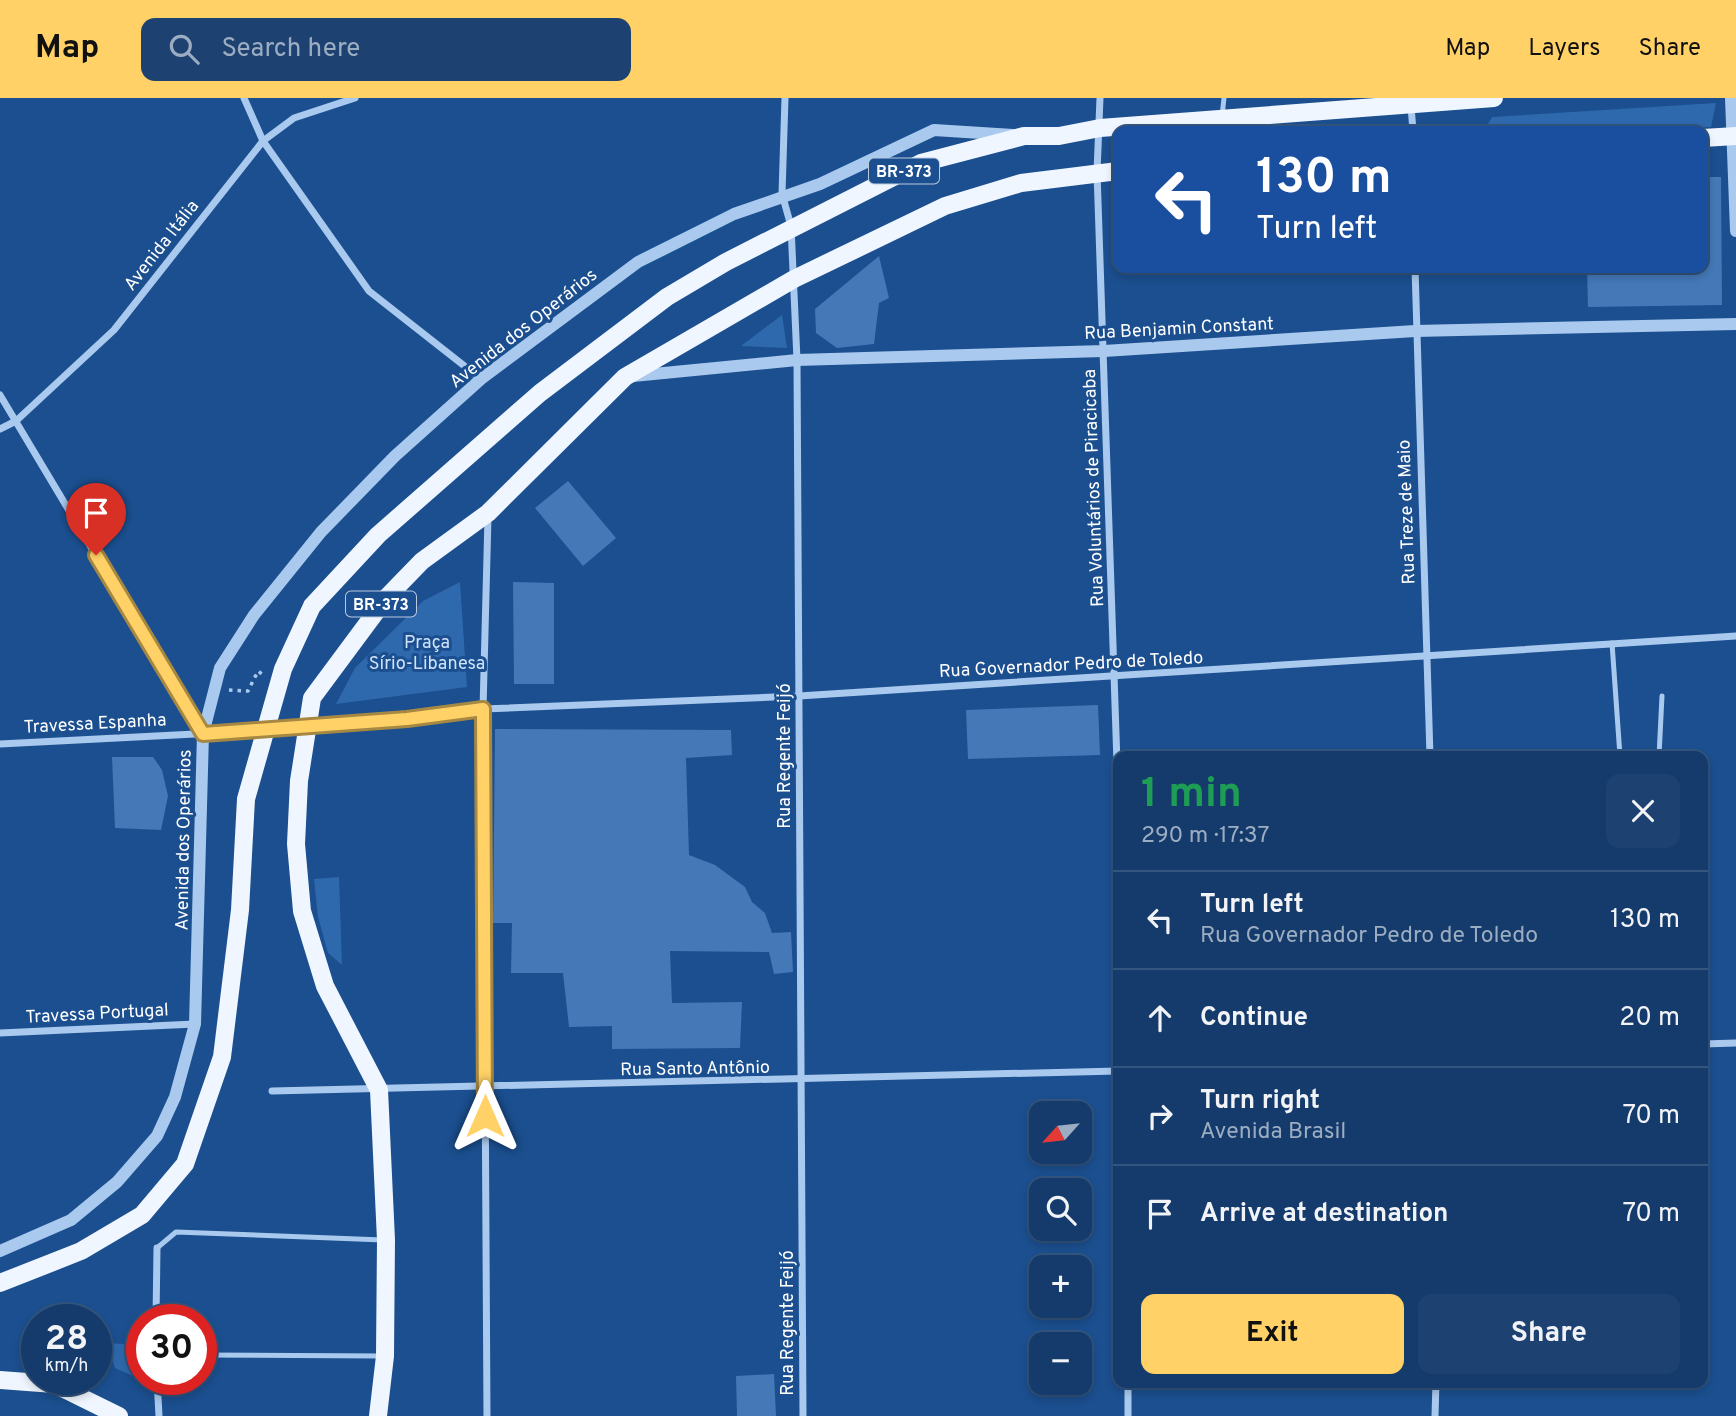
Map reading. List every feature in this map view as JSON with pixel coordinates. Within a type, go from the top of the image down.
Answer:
[{"type":"main road","name":"BR-373","points":[[1127,126],[1411,102],[1494,98]]},
{"type":"main road","name":"BR-373","points":[[0,1283],[81,1251],[142,1215],[185,1164],[222,1057],[240,910],[246,799],[283,669],[312,606],[378,536],[471,451],[540,393],[667,297],[791,226],[921,163],[1024,136],[1059,135],[1113,127]]},
{"type":"main road","points":[[1708,138],[1734,136]]},
{"type":"main road","name":"BR-373","points":[[378,1416],[385,1356],[386,1240],[379,1090],[326,986],[302,911],[296,844],[299,780],[312,698],[387,597],[422,561],[488,513],[625,377],[794,279],[945,206],[1021,183],[1113,171]]},
{"type":"main road","points":[[0,1380],[54,1384],[120,1416]]},
{"type":"street","points":[[244,98],[263,141],[369,290],[481,379]]},
{"type":"street","name":"Avenida Itália","points":[[0,429],[16,421],[114,330],[263,141],[294,118],[355,98]]},
{"type":"street","name":"Rua Regente Feijó","points":[[785,98],[782,194],[791,226],[797,360],[803,1416]]},
{"type":"street","name":"Rua Voluntários de Piracicaba","points":[[1100,98],[1097,172],[1117,751]]},
{"type":"street","points":[[1731,98],[1736,231]]},
{"type":"street","points":[[1411,102],[1413,126]]},
{"type":"street","name":"Avenida dos Operários","points":[[0,1251],[71,1220],[117,1182],[157,1136],[175,1097],[195,1024],[203,734],[220,668],[254,615],[321,532],[396,456],[481,379],[638,262],[734,214],[782,194],[820,184],[934,130],[1024,136]]},
{"type":"street","name":"Rua Treze de Maio","points":[[1415,273],[1430,751]]},
{"type":"street","name":"Rua Benjamin Constant","points":[[625,377],[797,360],[1104,351],[1415,331],[1736,324]]},
{"type":"street","points":[[0,395],[203,734]]},
{"type":"street","points":[[487,1416],[483,709],[488,513]]},
{"type":"street","name":"Rua Governador Pedro de Toledo","points":[[234,732],[407,719],[483,709],[799,696],[1426,658],[1736,636]]},
{"type":"street","name":"Travessa Espanha","points":[[0,744],[234,732]]},
{"type":"street","name":"Travessa Portugal","points":[[0,1033],[195,1024]]},
{"type":"street","points":[[1708,1044],[1736,1043]]},
{"type":"street","name":"Rua Santo Antônio","points":[[272,1091],[802,1081],[1113,1071]]},
{"type":"street","points":[[156,1304],[158,1248]]},
{"type":"street","points":[[1128,1388],[1128,1416]]},
{"type":"street","points":[[1435,1416],[1436,1388]]},
{"type":"street","points":[[158,1395],[159,1416]]},
{"type":"lane","points":[[1222,119],[1224,98]]},
{"type":"lane","points":[[1612,643],[1620,751]]},
{"type":"lane","points":[[1659,751],[1662,696]]},
{"type":"lane","points":[[158,1248],[176,1232],[386,1240]]},
{"type":"lane","points":[[217,1355],[385,1356]]},
{"type":"green space","points":[[1716,103],[1711,127],[1487,126],[1492,117]]},
{"type":"green space","points":[[782,315],[787,348],[741,346]]},
{"type":"green space","name":"Praça Sírio-Libanesa","points":[[460,582],[467,687],[336,704],[355,668],[423,601]]},
{"type":"green space","points":[[339,877],[342,965],[328,953],[318,917],[314,879]]},
{"type":"green space","points":[[112,1343],[126,1344],[126,1373],[115,1368]]},
{"type":"building","points":[[1708,177],[1721,177],[1722,305],[1588,307],[1587,273],[1708,273]]},
{"type":"building","points":[[879,256],[889,298],[879,303],[874,344],[837,348],[816,333],[815,309]]},
{"type":"building","points":[[568,481],[616,538],[583,566],[535,508]]},
{"type":"building","points":[[513,582],[554,583],[554,684],[514,684]]},
{"type":"building","points":[[1098,705],[1100,755],[968,759],[966,710]]},
{"type":"building","points":[[495,729],[731,730],[732,755],[686,758],[689,855],[715,865],[745,887],[752,902],[765,913],[772,933],[791,932],[793,972],[774,974],[769,952],[670,951],[672,1003],[742,1002],[740,1048],[612,1049],[612,1026],[569,1027],[563,973],[511,973],[512,923],[493,923]]},
{"type":"building","points":[[112,757],[153,757],[162,770],[168,796],[161,830],[115,828]]},
{"type":"building","points":[[774,1374],[776,1416],[737,1416],[736,1376]]},
{"type":"route","points":[[96,555],[203,734],[407,719],[483,709],[485,1116]]}]
